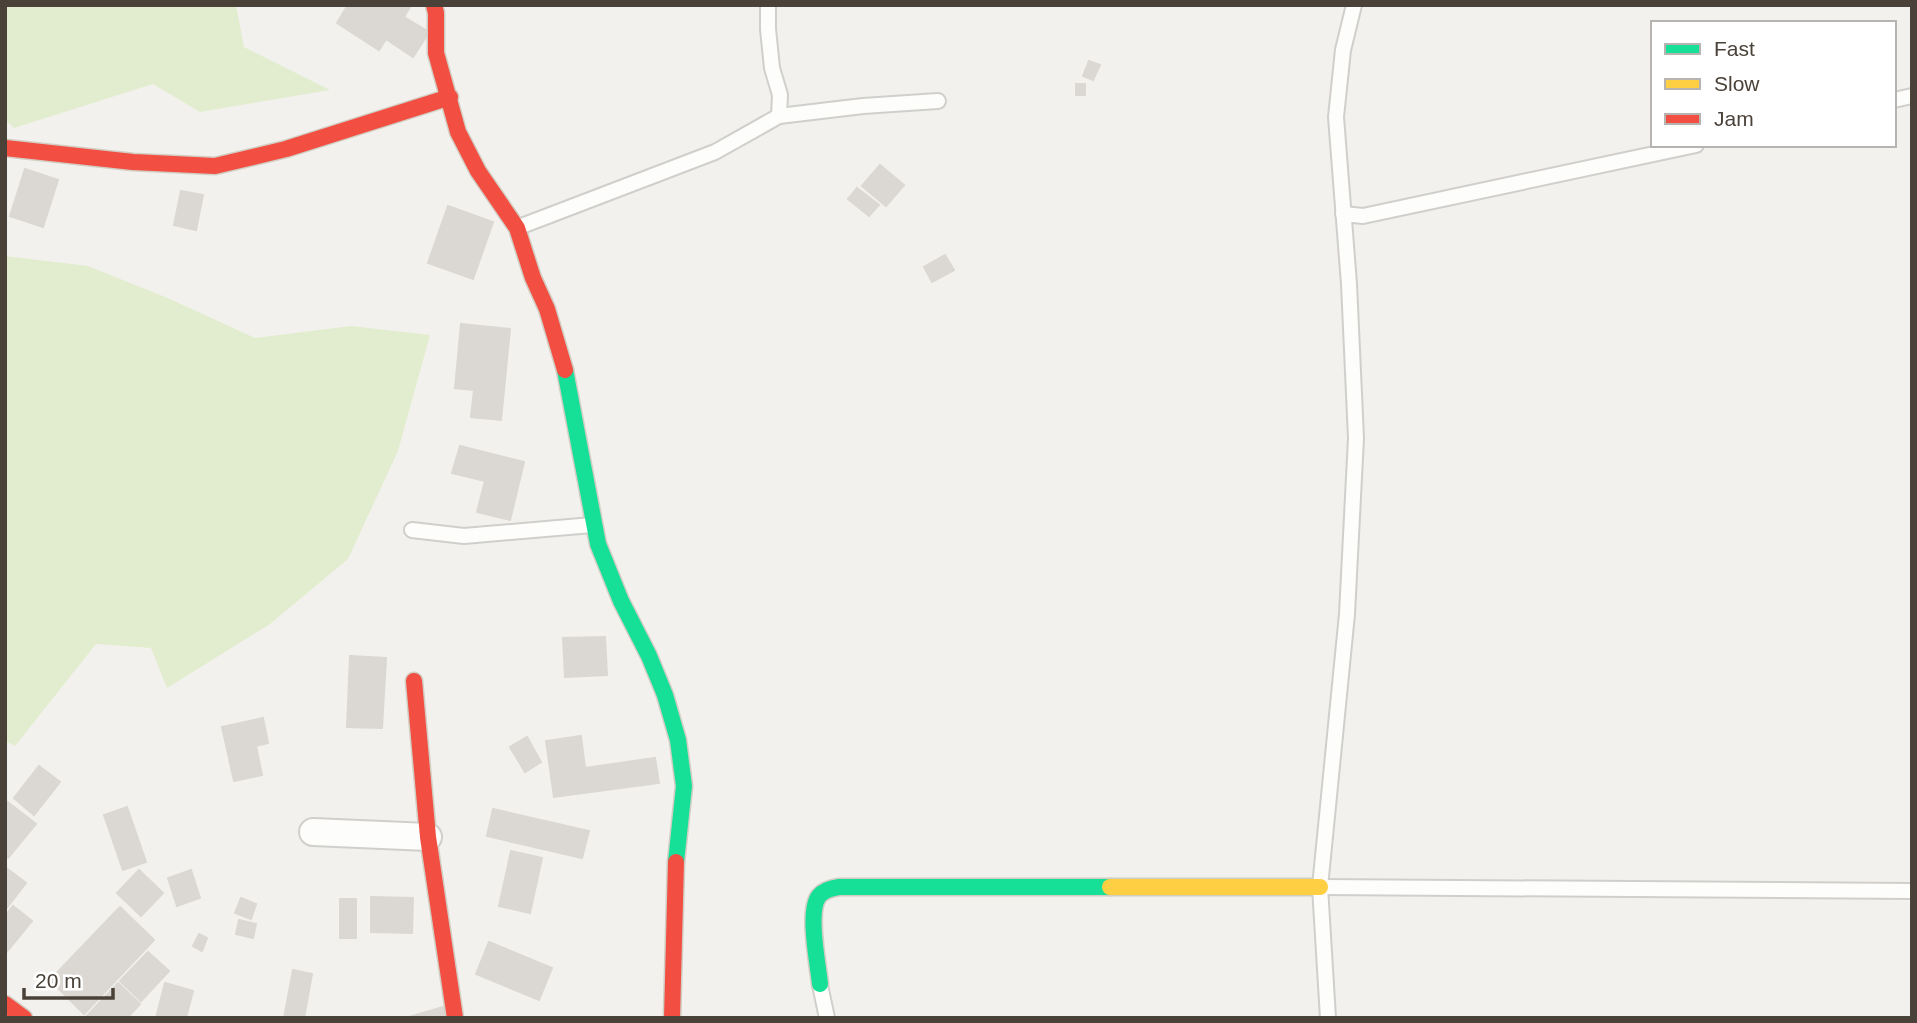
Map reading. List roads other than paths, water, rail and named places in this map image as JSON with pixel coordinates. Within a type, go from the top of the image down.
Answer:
[{"type":"street","points":[[434,5],[436,53],[458,132],[478,171],[517,228],[533,278],[547,309],[561,352],[598,544],[665,695],[678,740],[684,786],[676,863],[672,1018]]},
{"type":"street","points":[[5,148],[134,162],[215,166],[286,149],[450,97]]},
{"type":"street","points":[[414,681],[428,837],[455,1018]]},
{"type":"street","points":[[313,832],[428,837]]},
{"type":"street","points":[[820,984],[813,914],[818,897],[829,889],[839,887],[1321,887]]},
{"type":"street","points":[[5,1004],[24,1018]]},
{"type":"lane","points":[[768,5],[772,68],[780,95],[779,116]]},
{"type":"lane","points":[[1328,1018],[1321,887],[1347,614],[1356,438],[1349,285],[1336,117],[1343,50],[1354,5]]},
{"type":"lane","points":[[517,228],[715,152],[779,116],[938,101]]},
{"type":"lane","points":[[1343,214],[1363,216],[1687,147]]},
{"type":"lane","points":[[412,530],[464,536],[594,524]]},
{"type":"lane","points":[[1321,887],[1912,891]]},
{"type":"lane","points":[[820,984],[827,1018]]}]
